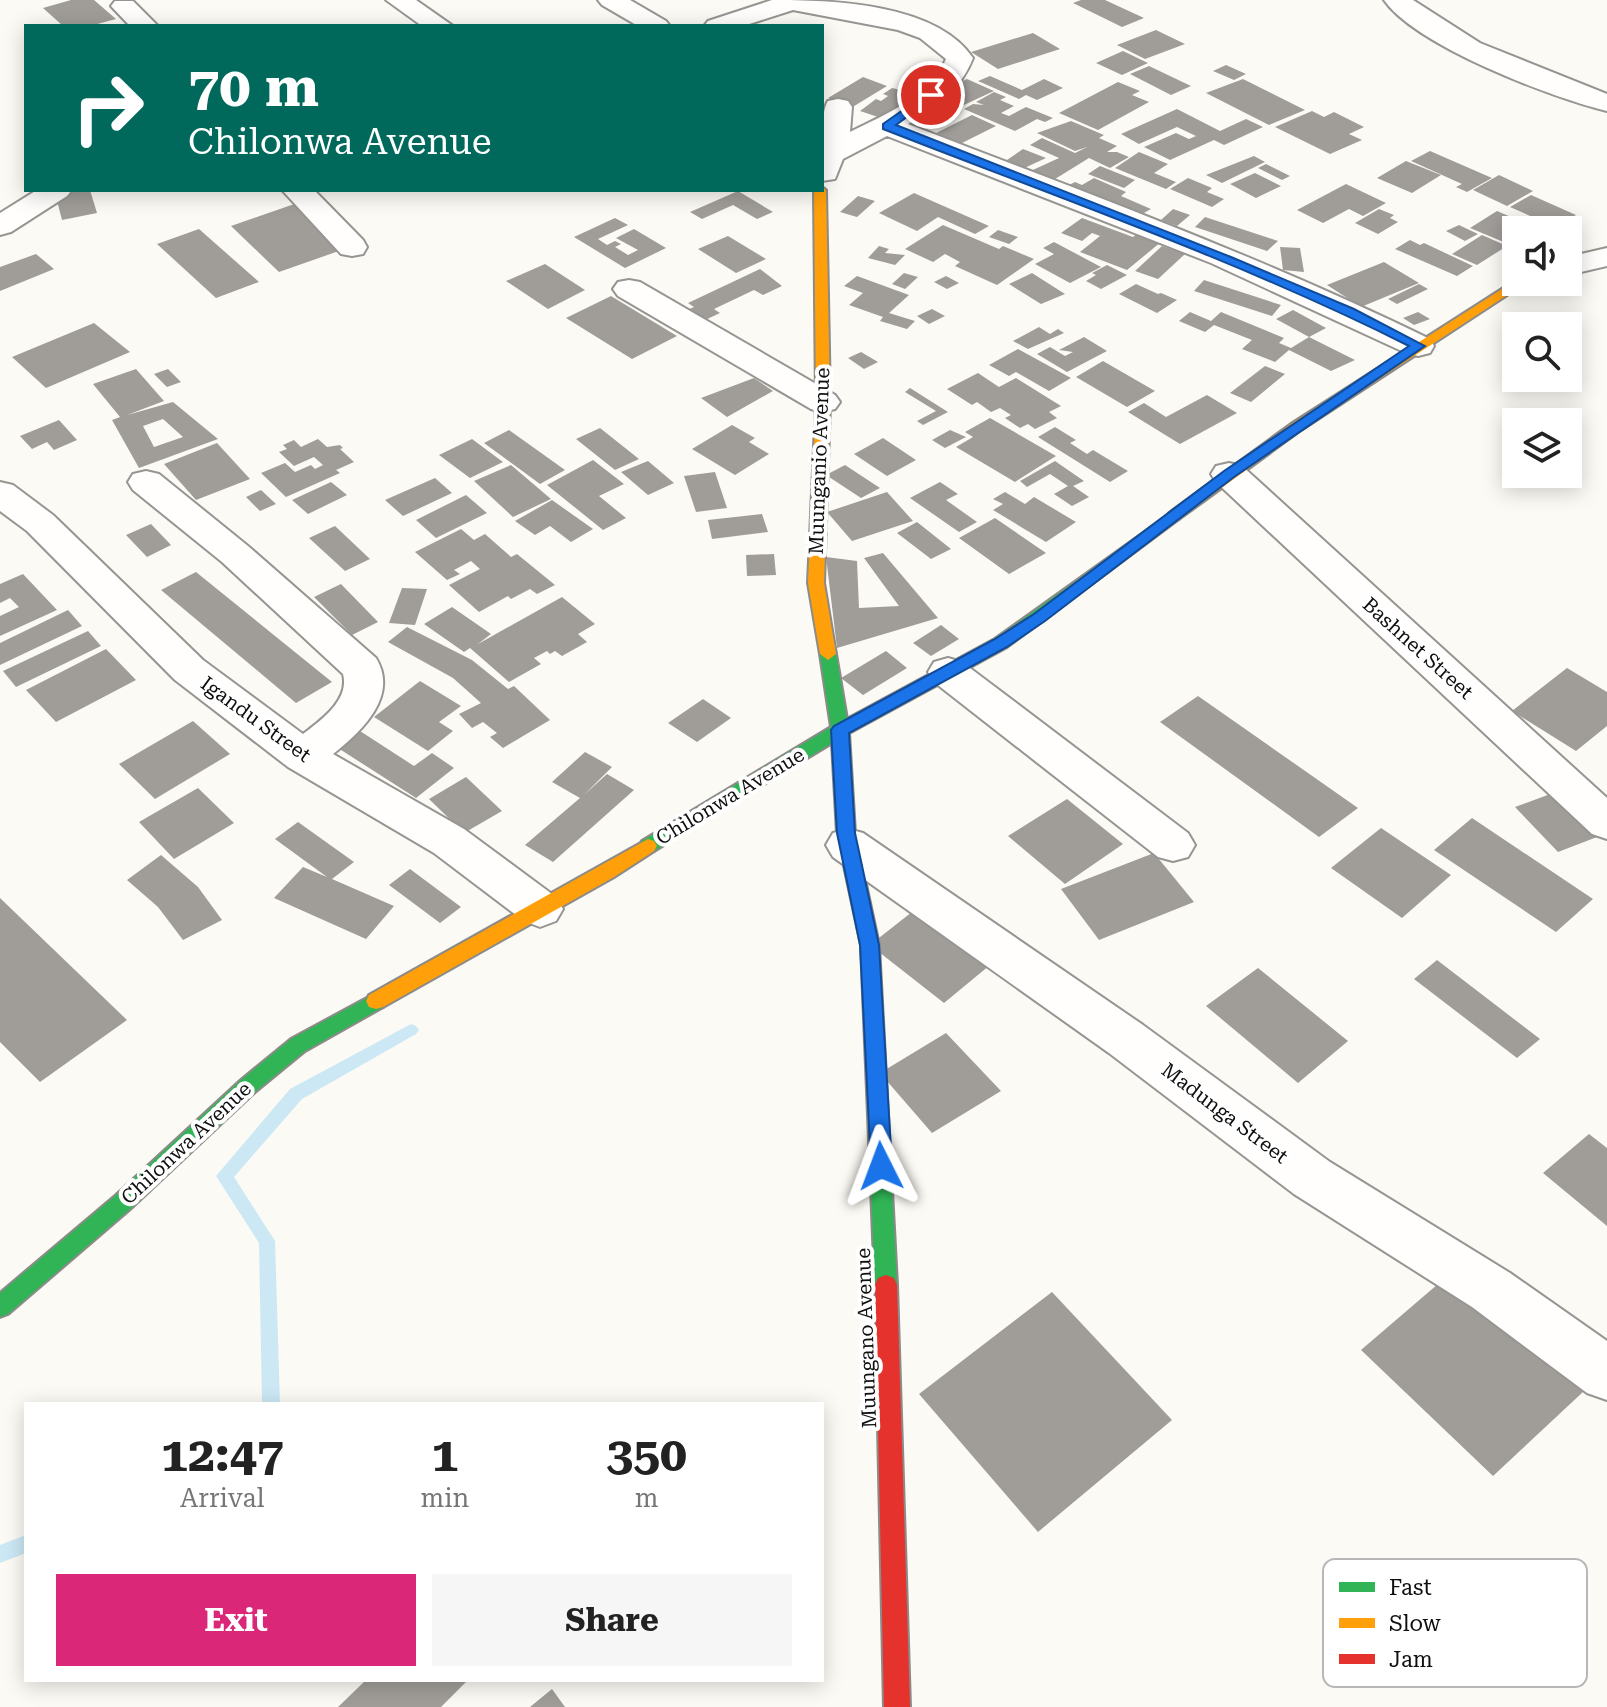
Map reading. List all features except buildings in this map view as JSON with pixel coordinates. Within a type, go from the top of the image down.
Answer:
[{"type":"street","points":[[399,0],[437,24]]},
{"type":"street","points":[[611,0],[653,24]]},
{"type":"street","points":[[1397,0],[1430,27],[1465,48],[1607,103]]},
{"type":"street","points":[[723,24],[795,1],[898,22],[943,39],[953,47],[960,58],[959,68],[950,78],[887,126],[830,155]]},
{"type":"street","points":[[124,6],[143,24]]},
{"type":"street","points":[[824,176],[839,122],[838,107]]},
{"type":"street","points":[[887,126],[1341,307],[1418,346]]},
{"type":"street","points":[[0,226],[54,192]]},
{"type":"street","points":[[299,192],[352,247]]},
{"type":"street","name":"Muunganio Avenue","points":[[820,192],[823,402],[816,583],[840,730]]},
{"type":"street","points":[[1582,263],[1605,259]]},
{"type":"street","points":[[629,289],[823,402]]},
{"type":"street","name":"Chilonwa Avenue","points":[[0,1307],[298,1045],[608,872],[703,810],[1039,618],[1229,474],[1418,346],[1502,294]]},
{"type":"street","name":"Bashnet Street","points":[[1229,474],[1607,823]]},
{"type":"street","points":[[146,482],[235,554],[362,668],[366,685],[352,712],[328,737],[303,756]]},
{"type":"street","name":"Igandu Street","points":[[0,493],[40,523],[189,670],[303,756],[449,841],[540,909]]},
{"type":"street","points":[[948,672],[1173,845]]},
{"type":"street","name":"Muungano Avenue","points":[[840,730],[848,845],[870,945],[876,1039],[888,1324],[897,1707]]},
{"type":"street","name":"Madunga Street","points":[[848,845],[1126,1039],[1312,1178],[1491,1290],[1607,1374]]},
{"type":"waterway","points":[[271,1402],[267,1241],[224,1176],[296,1094],[411,1030]]},
{"type":"waterway","points":[[0,1554],[24,1545]]},
{"type":"traffic: fast","points":[[648,846],[840,730],[1001,643],[1174,516]]},
{"type":"traffic: fast","points":[[828,654],[840,730],[846,833],[870,945],[886,1285]]},
{"type":"traffic: fast","points":[[0,1307],[122,1203],[248,1086],[298,1045],[376,1001]]},
{"type":"traffic: slow","points":[[820,192],[823,402],[816,583],[828,654]]},
{"type":"traffic: slow","points":[[1174,516],[1296,427],[1502,294]]},
{"type":"traffic: slow","points":[[376,1001],[608,872],[648,846]]},
{"type":"traffic: jam","points":[[886,1285],[897,1707]]},
{"type":"route","points":[[881,1166],[870,945],[846,833],[840,730],[1001,643],[1039,618],[1229,474],[1418,346],[1349,311],[1227,260],[887,126],[931,95]]}]
